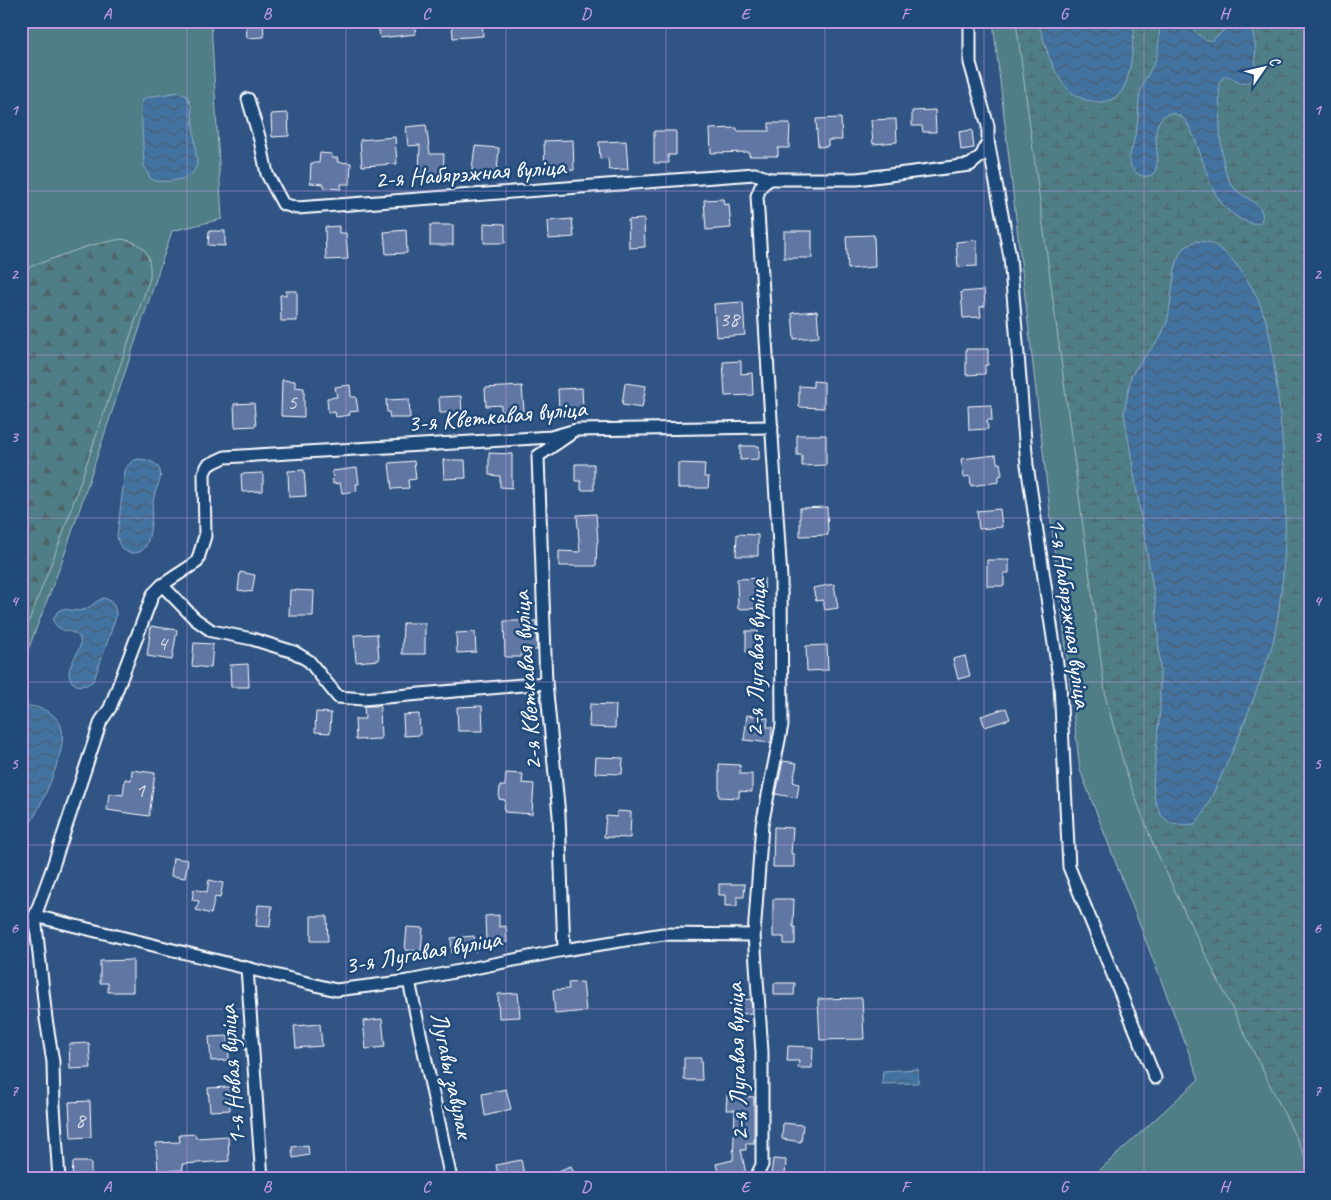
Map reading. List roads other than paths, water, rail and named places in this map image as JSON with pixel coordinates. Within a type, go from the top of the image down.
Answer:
[{"type":"street","points":[[970,21],[970,63],[988,126],[988,141]]},
{"type":"street","name":"2-я Набярэжная вуліца","points":[[248,100],[260,140],[267,174],[283,204],[297,208],[755,174],[770,179],[857,179],[970,165],[982,155],[988,141]]},
{"type":"street","name":"1-я Набярэжная вуліца","points":[[988,141],[1010,257],[1027,465],[1060,684],[1070,867],[1155,1078]]},
{"type":"street","name":"2-я Лугавая вуліца","points":[[755,1179],[762,1165],[762,1052],[754,935],[762,825],[782,726],[782,578],[757,196],[761,186],[770,179]]},
{"type":"street","name":"3-я Кветкавая вуліца","points":[[162,584],[197,562],[205,536],[204,473],[208,465],[225,457],[551,437],[576,430],[772,427]]},
{"type":"street","name":"2-я Кветкавая вуліца","points":[[564,950],[559,815],[546,683],[538,456],[576,430]]},
{"type":"street","points":[[59,1179],[53,1062],[46,1019],[35,916],[101,720],[110,708],[153,594],[162,584],[196,619],[212,631],[252,639],[294,652],[309,661],[338,697],[363,699],[546,683]]},
{"type":"street","name":"3-я Лугавая вуліца","points":[[35,916],[336,990],[409,981],[564,950],[663,934],[754,935]]},
{"type":"street","name":"1-я Новая вуліца","points":[[247,968],[262,1179]]},
{"type":"street","name":"Лугавы завулак","points":[[409,981],[451,1179]]},
{"type":"water","points":[[1038,21],[1136,21],[1129,73],[1127,81],[1119,94],[1111,100],[1101,102],[1086,100],[1074,94],[1065,86],[1051,61]]},
{"type":"water","points":[[1161,21],[1186,21],[1204,39],[1209,40],[1214,39],[1230,26],[1240,23],[1250,28],[1252,32],[1256,59],[1251,80],[1244,84],[1226,76],[1219,83],[1220,133],[1225,171],[1238,192],[1261,209],[1262,219],[1259,223],[1251,223],[1240,219],[1222,204],[1211,185],[1189,127],[1177,114],[1167,114],[1157,125],[1157,165],[1155,171],[1149,176],[1145,176],[1137,173],[1131,167],[1130,156],[1138,123],[1139,96],[1156,58]]},
{"type":"water","points":[[179,92],[187,96],[191,105],[197,164],[195,170],[186,177],[174,181],[155,181],[150,178],[144,166],[141,106],[143,100],[148,97]]},
{"type":"water","points":[[1195,241],[1207,242],[1218,247],[1241,270],[1253,289],[1267,325],[1274,362],[1283,446],[1285,545],[1283,578],[1273,642],[1255,695],[1234,747],[1203,814],[1195,824],[1184,825],[1170,823],[1161,815],[1155,801],[1153,783],[1160,708],[1160,663],[1156,607],[1124,413],[1131,376],[1160,338],[1168,319],[1175,269],[1181,250]]},
{"type":"water","points":[[138,459],[154,463],[159,468],[161,474],[154,497],[147,543],[141,551],[132,553],[126,552],[121,547],[117,536],[125,471],[130,463]]},
{"type":"water","points":[[105,598],[111,601],[114,606],[116,617],[94,680],[86,685],[78,685],[72,681],[69,672],[80,647],[80,639],[75,634],[59,628],[53,620],[57,612],[62,609],[83,610]]},
{"type":"water","points":[[26,706],[43,709],[53,715],[60,724],[62,741],[60,754],[49,786],[21,838],[21,708]]},
{"type":"water","points":[[918,1069],[918,1083],[882,1084],[883,1071]]}]
